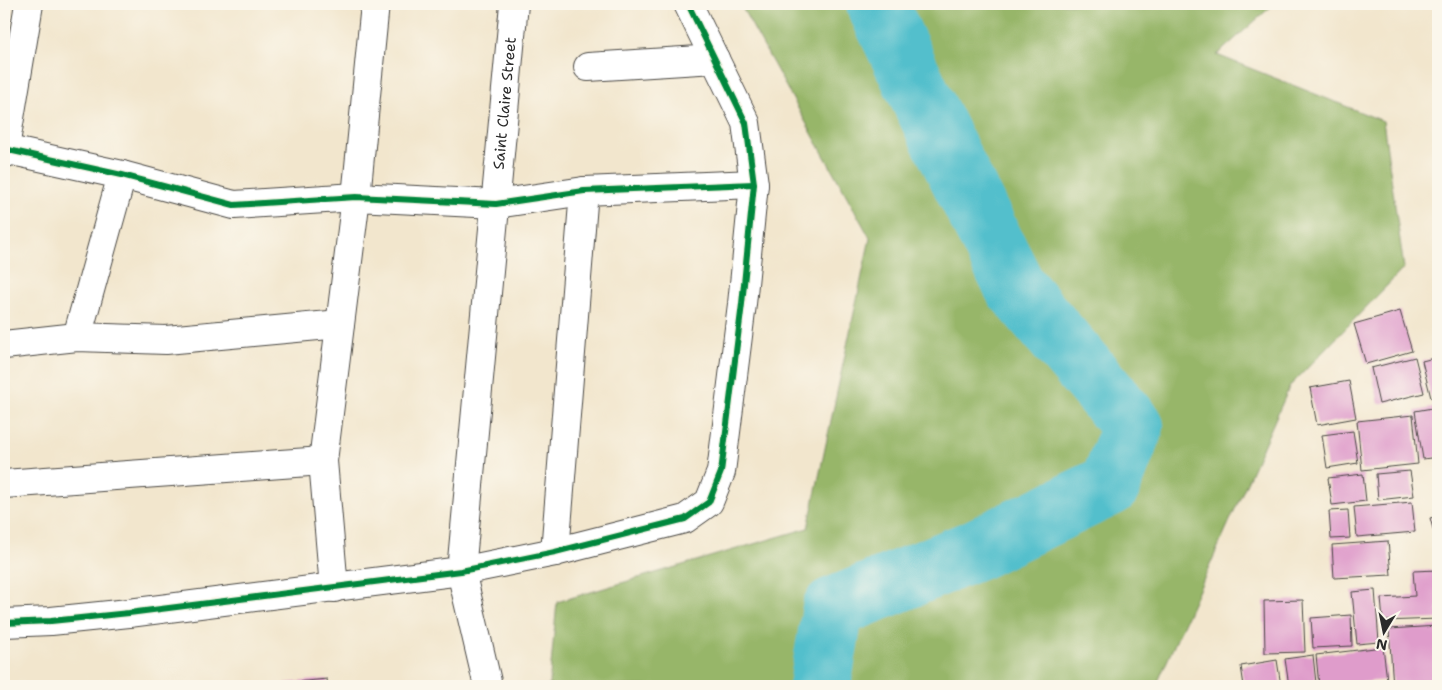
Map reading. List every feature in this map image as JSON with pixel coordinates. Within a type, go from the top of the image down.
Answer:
[{"type":"street","points":[[29,4],[4,151],[122,175],[234,205],[356,197],[496,204],[584,191],[754,184]]},
{"type":"street","points":[[334,588],[323,461],[356,197],[375,4]]},
{"type":"street","name":"Saint Claire Street","points":[[488,686],[461,571],[514,4]]},
{"type":"street","points":[[4,623],[51,621],[129,613],[461,571],[555,552],[685,519],[709,502],[721,472],[742,304],[754,184],[746,123],[688,4]]},
{"type":"street","points":[[588,67],[716,59]]},
{"type":"street","points":[[77,337],[122,175]]},
{"type":"street","points":[[555,552],[584,191]]},
{"type":"street","points":[[4,345],[77,337],[166,340],[340,324]]},
{"type":"street","points":[[4,484],[323,461]]},
{"type":"green space","points":[[740,4],[1274,4],[1217,55],[1383,121],[1404,268],[1290,386],[1156,686],[549,686],[557,602],[808,528],[870,238]]},
{"type":"building","points":[[1400,311],[1412,351],[1366,364],[1354,324]]},
{"type":"building","points":[[1415,357],[1424,393],[1379,404],[1371,368]]},
{"type":"building","points":[[1438,357],[1438,396],[1431,398],[1422,361]]},
{"type":"building","points":[[1349,381],[1356,418],[1317,425],[1310,388]]},
{"type":"building","points":[[1438,407],[1438,457],[1423,459],[1415,411]]},
{"type":"building","points":[[1413,415],[1418,464],[1362,470],[1357,421]]},
{"type":"building","points":[[1353,431],[1358,463],[1327,468],[1322,435]]},
{"type":"building","points":[[1410,471],[1414,496],[1378,500],[1376,474]]},
{"type":"building","points":[[1363,474],[1366,501],[1332,505],[1328,478]]},
{"type":"building","points":[[1412,502],[1415,532],[1357,537],[1354,507]]},
{"type":"building","points":[[1348,510],[1350,538],[1331,539],[1329,511]]},
{"type":"building","points":[[1438,516],[1438,547],[1430,518]]},
{"type":"building","points":[[1388,541],[1391,575],[1334,578],[1332,545]]},
{"type":"building","points":[[1438,570],[1438,619],[1383,621],[1381,598],[1415,596],[1413,571]]},
{"type":"building","points":[[1375,590],[1379,642],[1357,644],[1352,592]]},
{"type":"building","points":[[1303,600],[1305,652],[1265,653],[1264,601]]},
{"type":"building","points":[[1351,615],[1352,646],[1313,648],[1311,618]]},
{"type":"building","points":[[1438,626],[1438,686],[1393,686],[1389,629]]},
{"type":"building","points":[[1383,647],[1387,680],[1319,686],[1316,655]]},
{"type":"building","points":[[1313,655],[1316,683],[1289,686],[1285,659]]},
{"type":"building","points":[[1277,660],[1281,686],[1244,686],[1241,666]]},
{"type":"building","points":[[327,679],[328,686],[286,686],[285,683]]},
{"type":"waterway","points":[[820,686],[833,608],[978,549],[1110,485],[1133,426],[1015,287],[923,102],[877,4]]},
{"type":"cycle path","points":[[4,623],[51,621],[129,613],[461,571],[555,552],[685,519],[709,502],[721,472],[742,304],[754,184],[746,123],[688,4]]},
{"type":"cycle path","points":[[4,149],[122,175],[234,205],[356,197],[496,204],[584,191],[754,184]]}]
